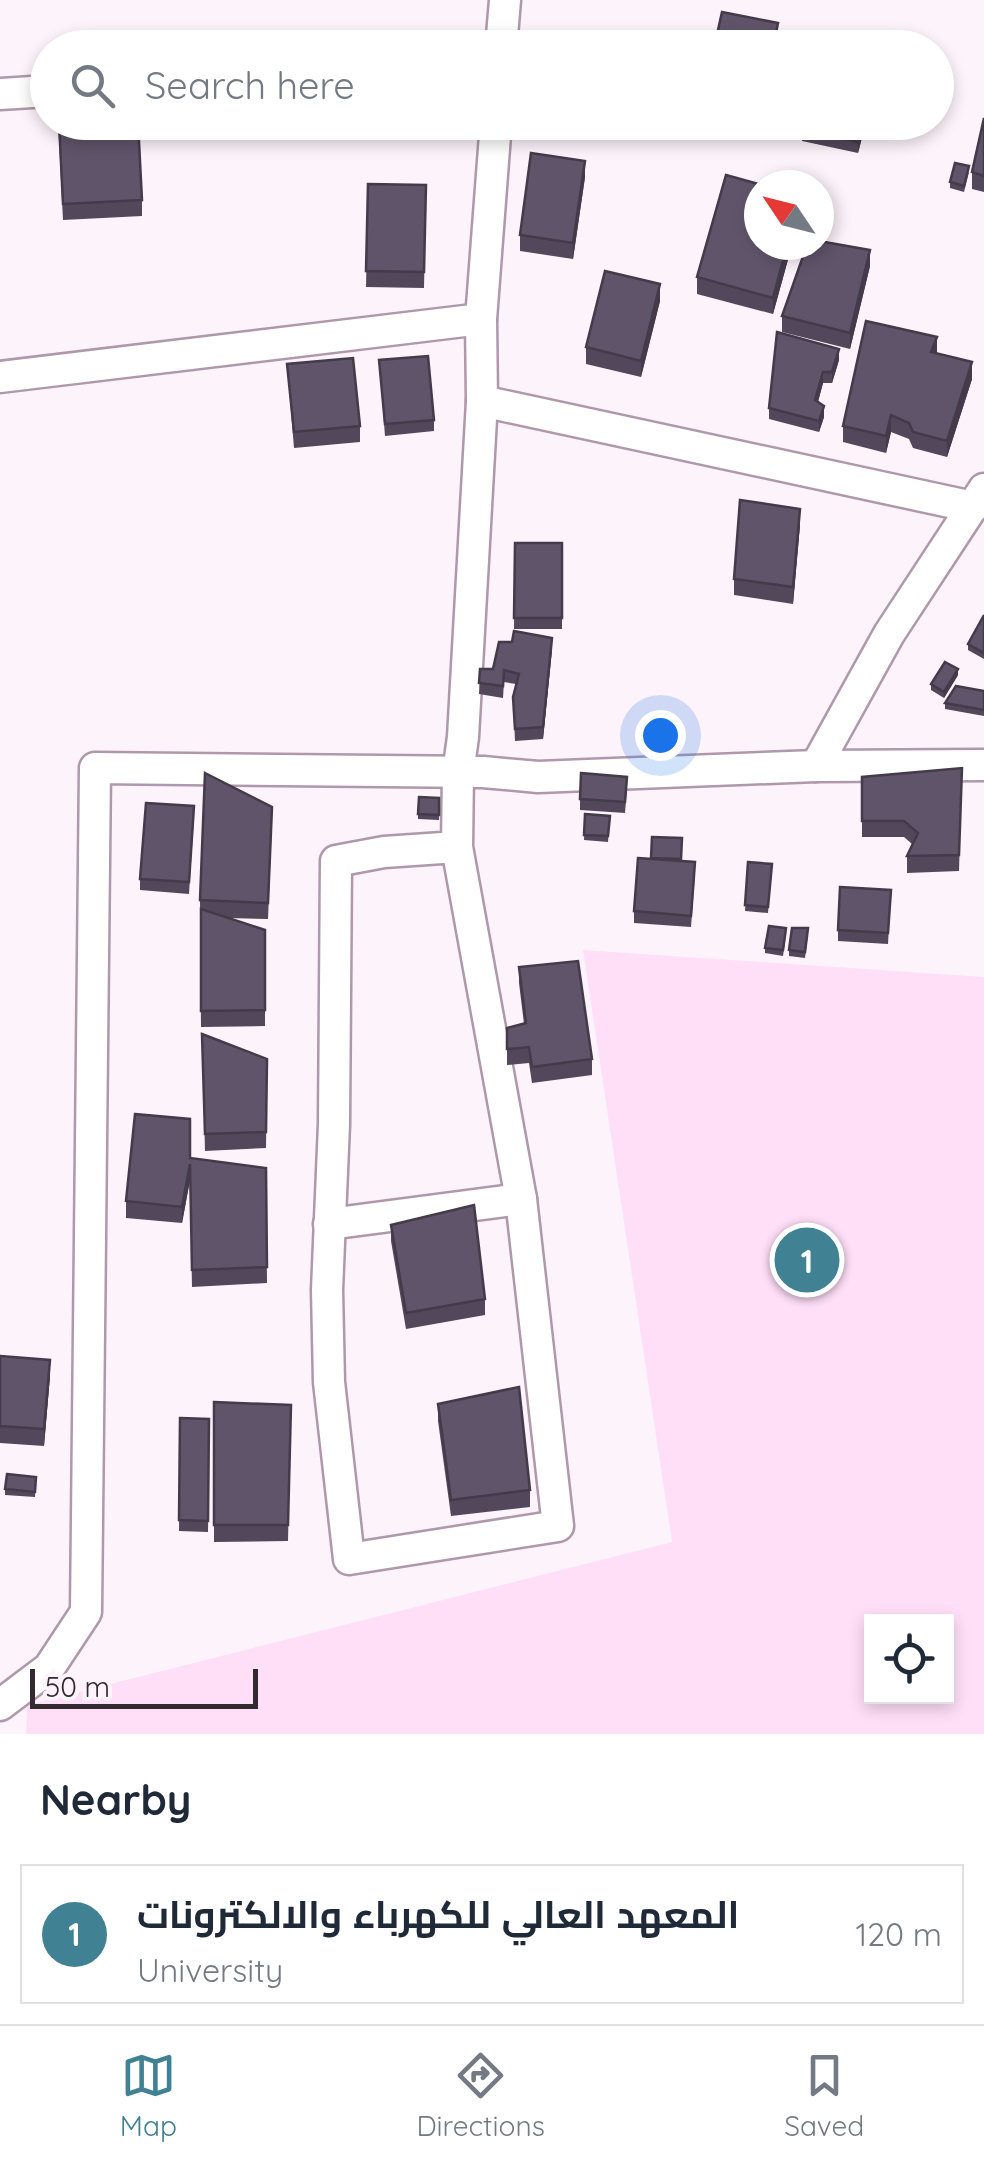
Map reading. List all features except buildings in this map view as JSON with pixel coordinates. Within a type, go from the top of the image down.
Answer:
[{"type":"street","points":[[503,30],[505,0]]},
{"type":"street","points":[[0,94],[30,92]]},
{"type":"street","points":[[458,847],[384,852],[336,861],[334,1124],[327,1290],[329,1382],[349,1559],[558,1526],[521,1199],[458,847],[458,773],[482,400],[481,318],[495,140]]},
{"type":"street","points":[[0,377],[481,318]]},
{"type":"street","points":[[482,400],[978,498],[889,634],[816,766]]},
{"type":"street","points":[[0,1705],[49,1668],[86,1612],[95,768],[538,777],[816,766],[984,765]]},
{"type":"street","points":[[330,1224],[521,1199]]},
{"type":"shaded area","points":[[583,950],[984,977],[984,1734],[26,1734],[27,1705],[672,1542]]},
{"type":"place","name":"المعهد العالي للكهرباء والالكترونات","points":[[807,1260]]}]
